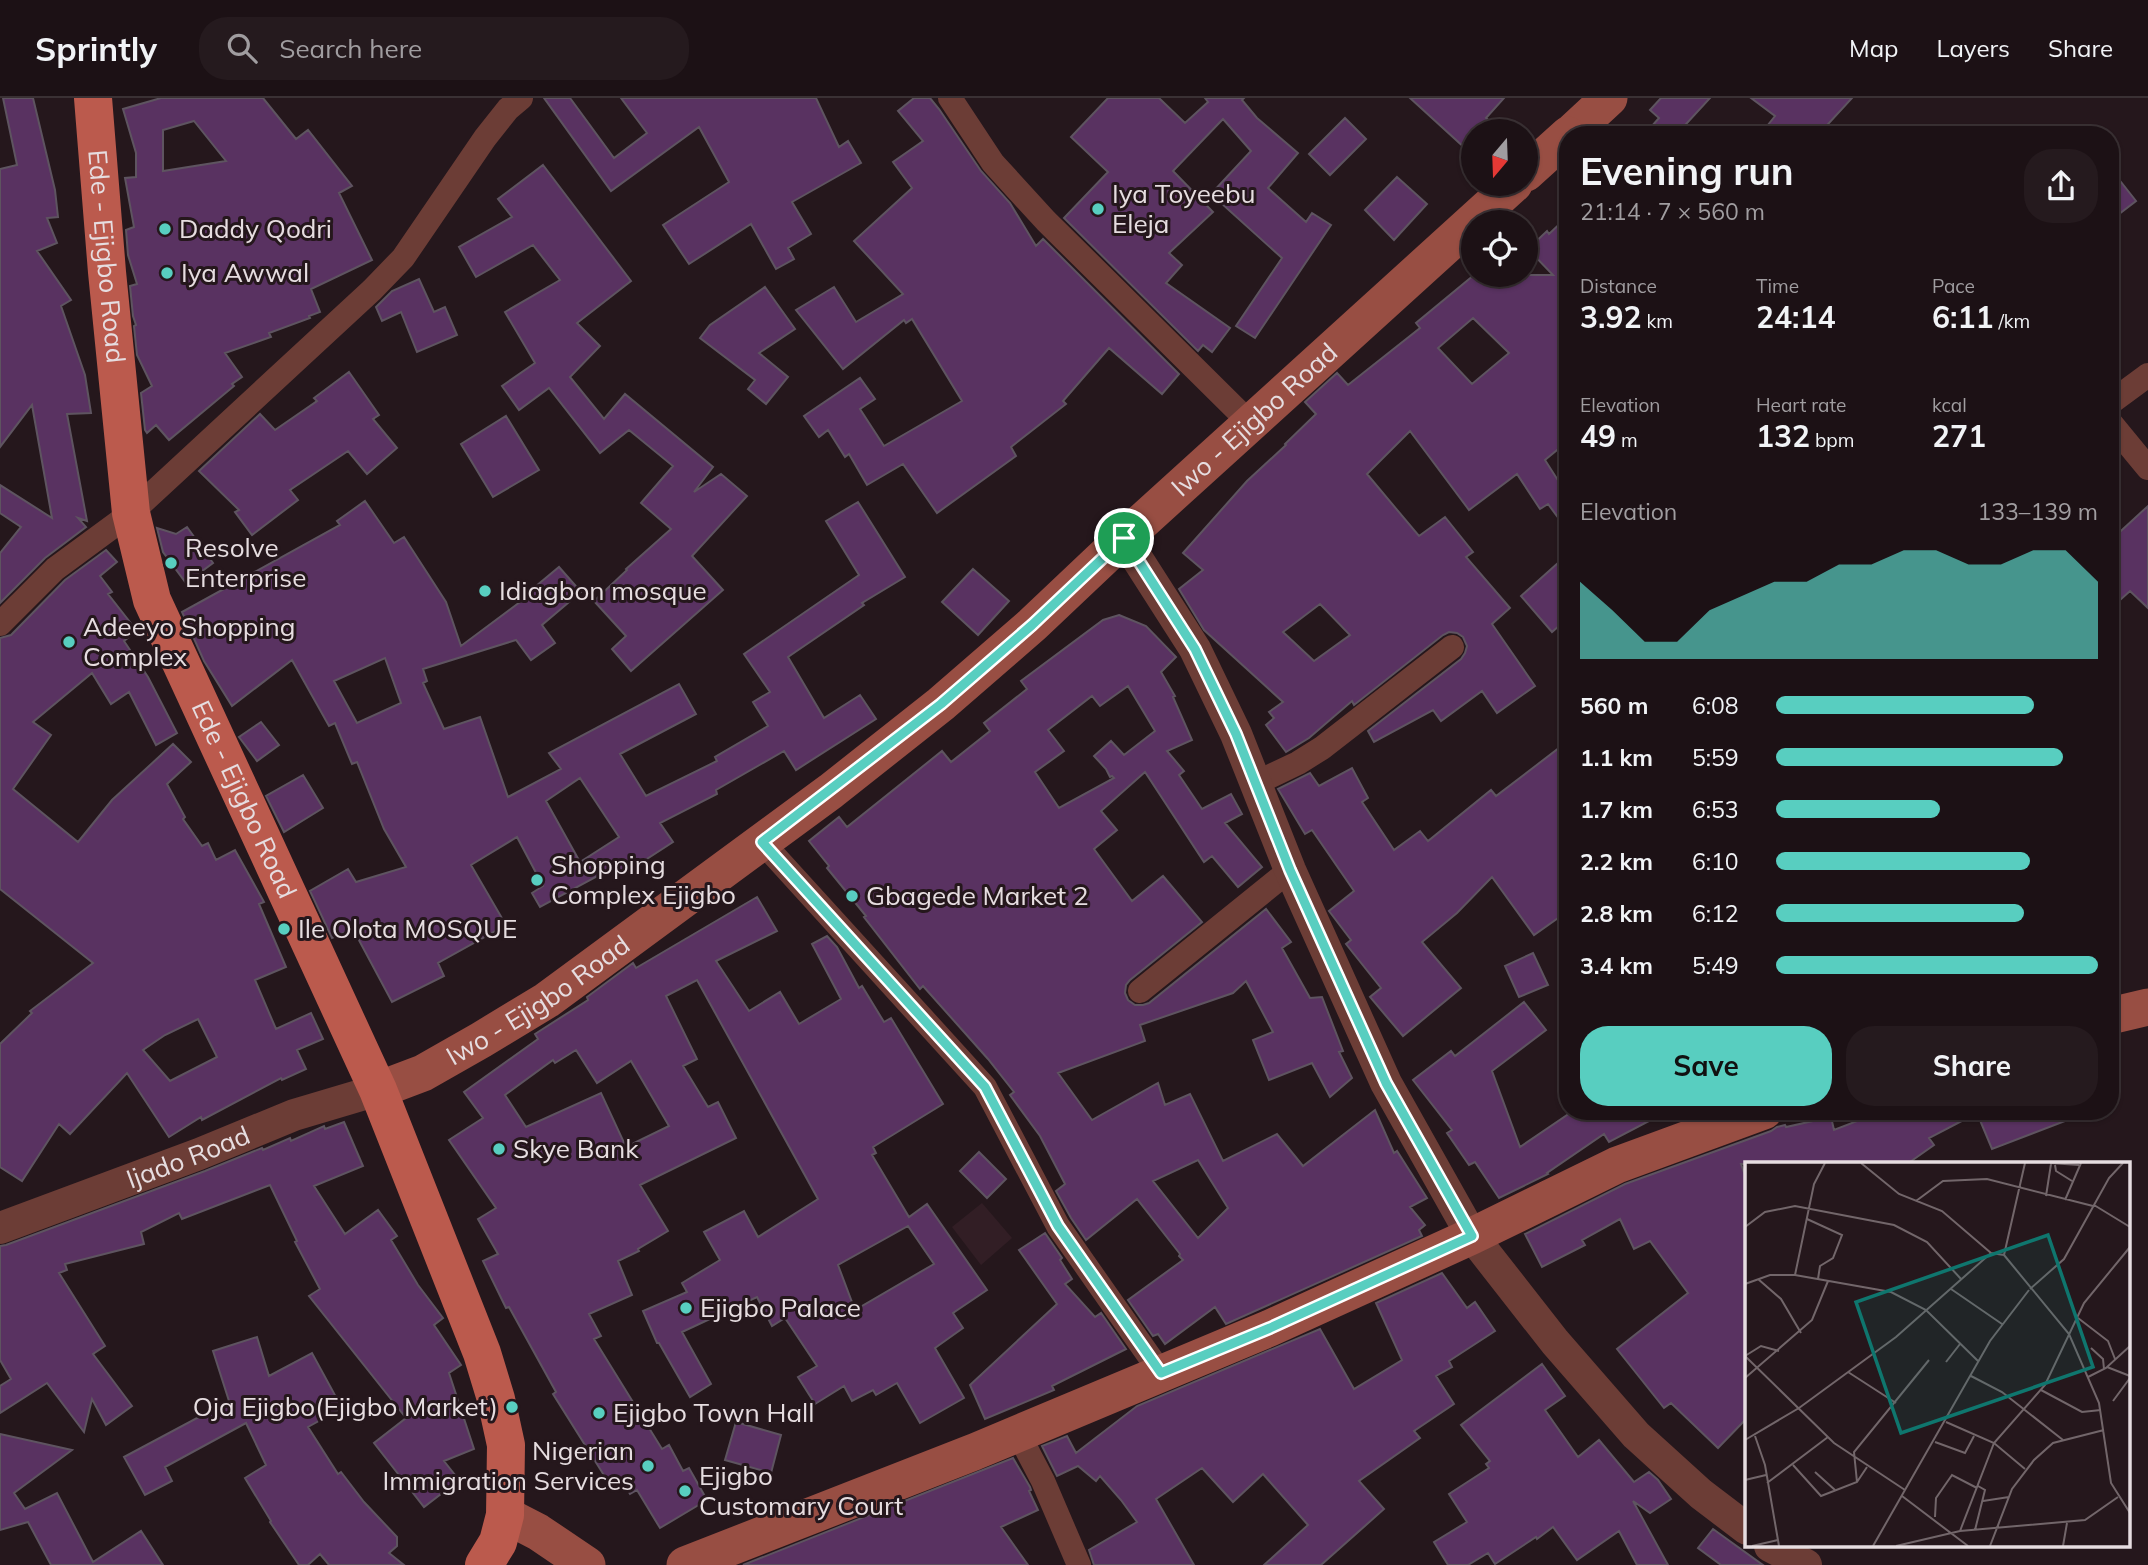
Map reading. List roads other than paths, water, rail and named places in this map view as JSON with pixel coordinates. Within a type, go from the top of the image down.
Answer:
[{"type":"main road","name":"Ede - Ejigbo Road","points":[[93,98],[131,513],[152,600],[378,1090],[482,1353],[506,1445],[505,1515],[498,1542],[484,1565]]},
{"type":"main road","points":[[1578,126],[1609,98]]},
{"type":"main road","points":[[1538,162],[1559,143]]},
{"type":"main road","name":"Iwo - Ejigbo Road","points":[[378,1090],[423,1073],[547,1000],[762,842],[941,704],[1032,625],[1501,196]]},
{"type":"main road","points":[[2119,1014],[2148,1007]]},
{"type":"main road","points":[[685,1565],[1018,1433],[1270,1328],[1472,1236],[1617,1165],[1740,1120]]},
{"type":"main road","points":[[505,1515],[538,1532],[587,1565]]},
{"type":"street","points":[[0,624],[55,569],[131,513],[372,290],[403,258],[485,138],[521,98]]},
{"type":"street","points":[[950,98],[993,163],[1046,221],[1250,423]]},
{"type":"street","points":[[2119,396],[2148,375]]},
{"type":"street","points":[[2119,433],[2148,468]]},
{"type":"street","points":[[1124,538],[1195,649],[1236,734],[1290,870],[1386,1083],[1472,1236],[1555,1342],[1636,1435],[1745,1528]]},
{"type":"street","points":[[1254,784],[1322,748],[1452,647]]},
{"type":"street","points":[[762,842],[985,1087],[1058,1226],[1161,1373]]},
{"type":"street","points":[[1140,991],[1290,870]]},
{"type":"street","name":"Ijado Road","points":[[0,1228],[295,1115],[378,1090]]},
{"type":"street","points":[[1018,1433],[1043,1481],[1079,1565]]},
{"type":"street","points":[[1774,1548],[1807,1565]]},
{"type":"place","name":"Iya Toyeebu Eleja","points":[[1098,209]]},
{"type":"place","name":"Daddy Qodri","points":[[165,229]]},
{"type":"place","name":"Iya Awwal","points":[[167,273]]},
{"type":"place","name":"Resolve Enterprise","points":[[171,563]]},
{"type":"place","name":"Idiagbon mosque","points":[[485,591]]},
{"type":"place","name":"Adeeyo Shopping Complex","points":[[69,642]]},
{"type":"place","name":"Shopping Complex Ejigbo","points":[[537,880]]},
{"type":"place","name":"Gbagede Market 2","points":[[852,896]]},
{"type":"place","name":"Ile Olota MOSQUE","points":[[284,929]]},
{"type":"place","name":"Skye Bank","points":[[499,1149]]},
{"type":"place","name":"Ejigbo Palace","points":[[686,1308]]},
{"type":"place","name":"Oja Ejigbo(Ejigbo Market)","points":[[512,1407]]},
{"type":"place","name":"Ejigbo Town Hall","points":[[599,1413]]},
{"type":"place","name":"Nigerian Immigration Services","points":[[648,1466]]},
{"type":"place","name":"Ejigbo Customary Court","points":[[685,1491]]}]
